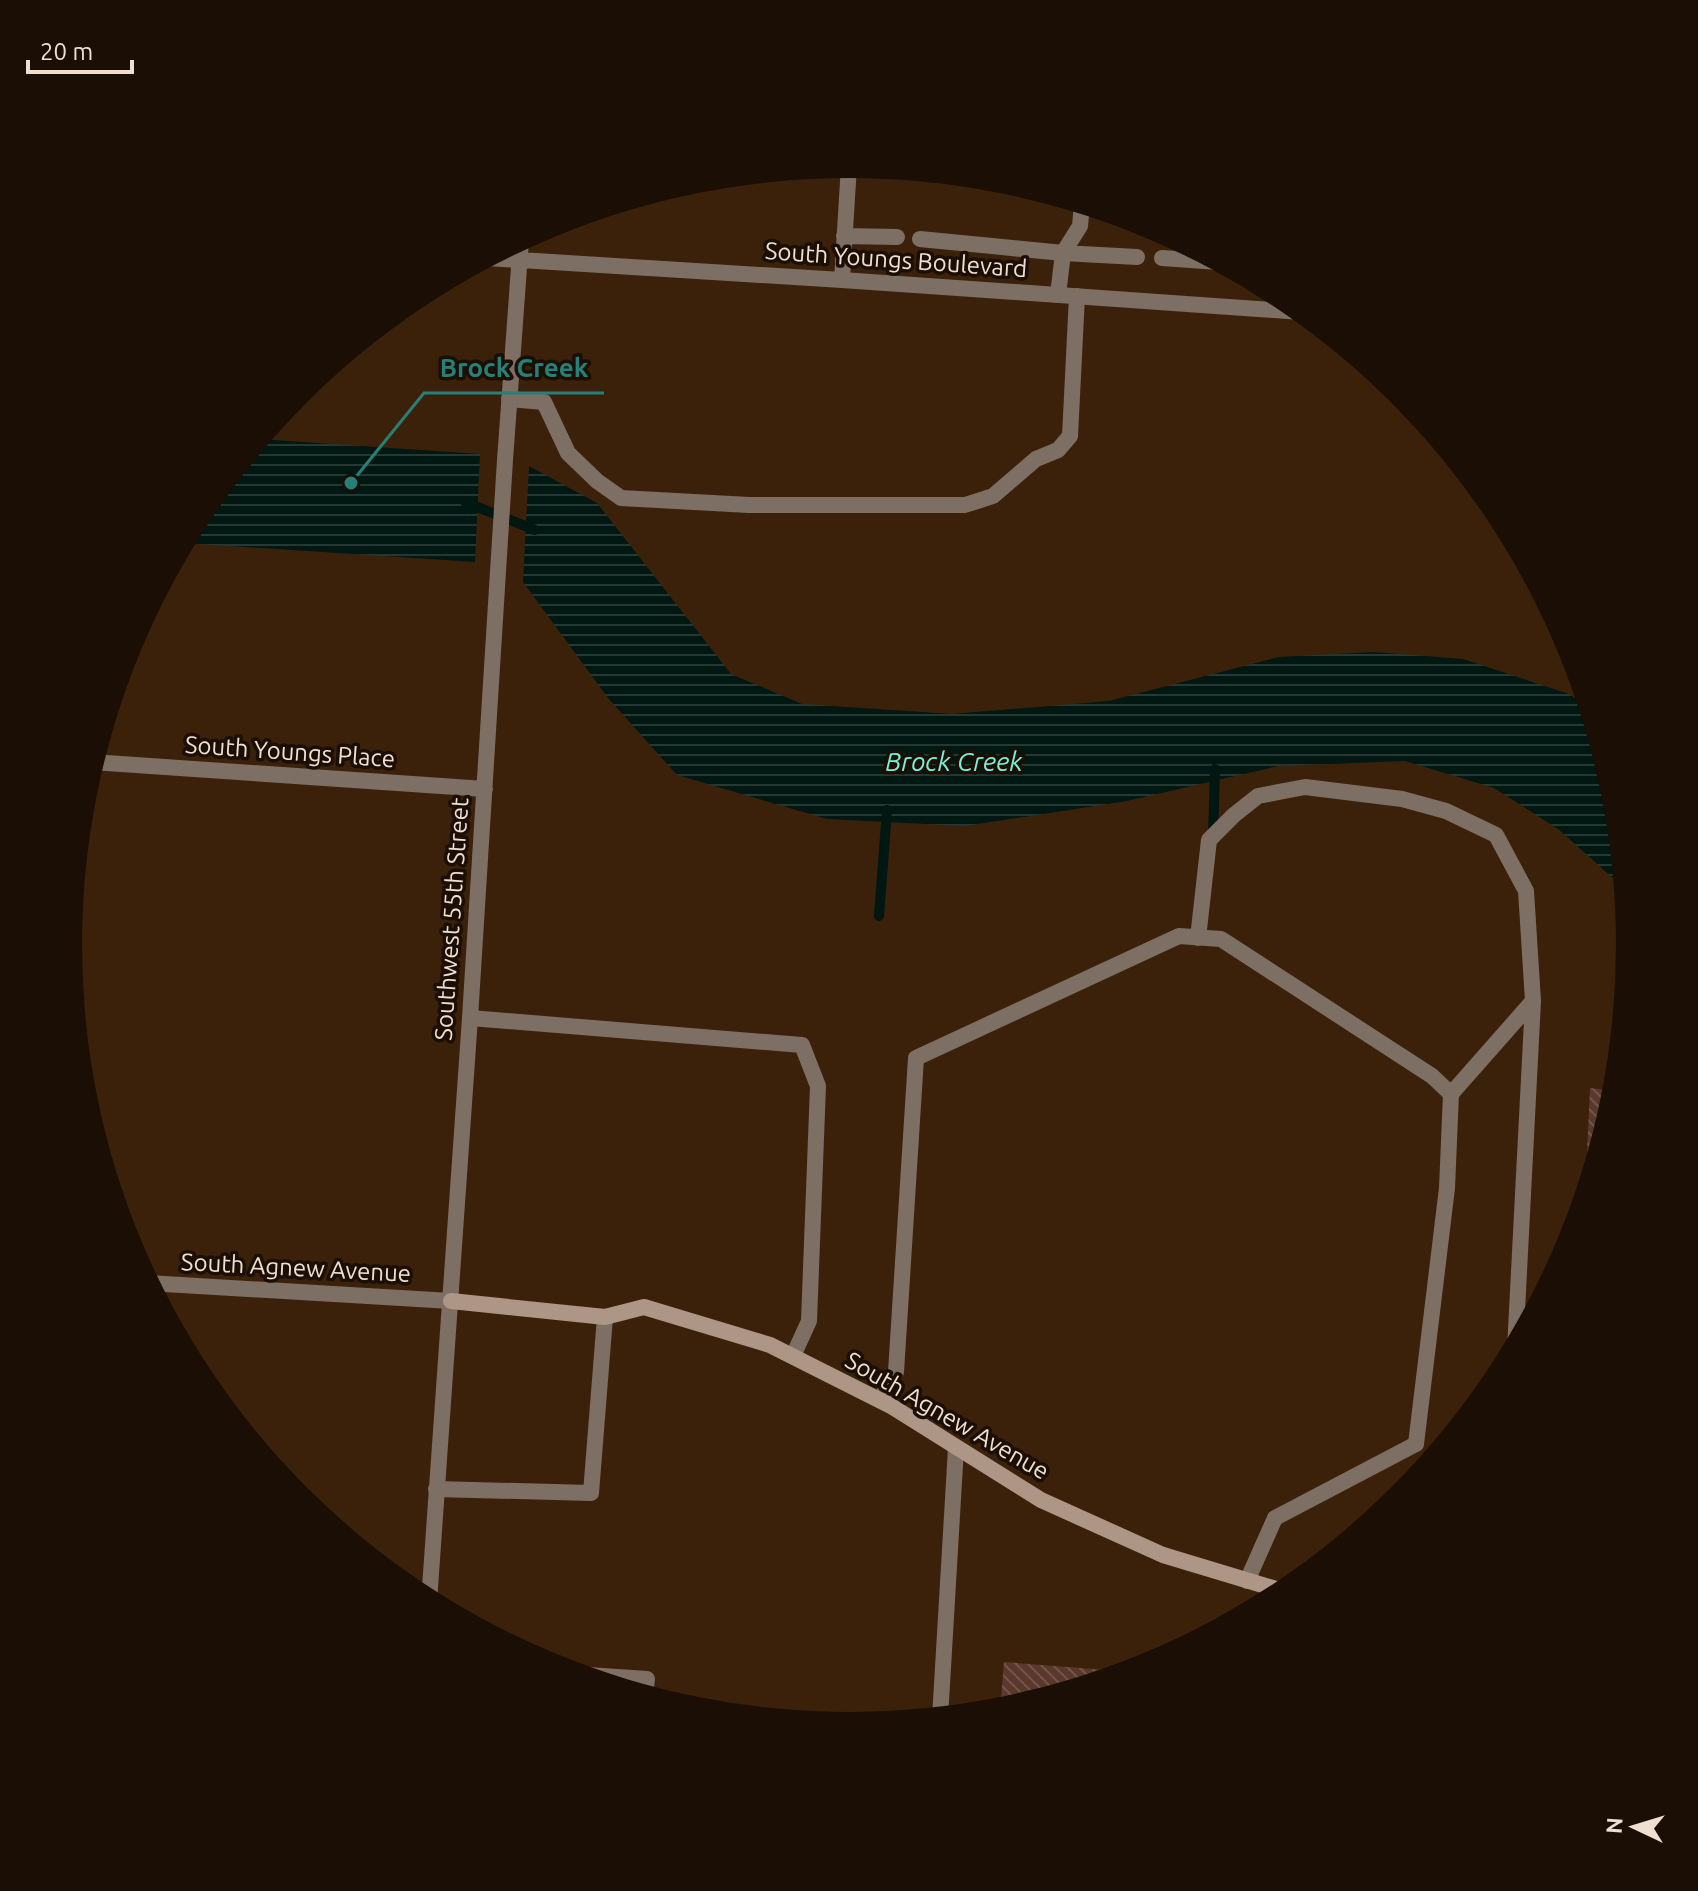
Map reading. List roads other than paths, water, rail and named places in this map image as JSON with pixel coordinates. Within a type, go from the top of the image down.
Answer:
[{"type":"street","points":[[842,280],[848,178]]},
{"type":"street","points":[[1058,295],[1063,253],[1080,226],[1081,215]]},
{"type":"street","points":[[844,236],[897,237]]},
{"type":"street","points":[[920,239],[1137,257]]},
{"type":"street","name":"Southwest 55th Street","points":[[430,1587],[520,253]]},
{"type":"street","points":[[1162,258],[1192,260]]},
{"type":"street","name":"South Youngs Boulevard","points":[[508,259],[1278,310]]},
{"type":"street","points":[[509,399],[544,402],[568,453],[597,481],[621,498],[749,505],[965,505],[993,496],[1036,459],[1058,450],[1070,436],[1077,296]]},
{"type":"street","name":"South Youngs Place","points":[[104,763],[485,789]]},
{"type":"street","points":[[1198,938],[1209,840],[1258,796],[1305,787],[1402,799],[1446,811],[1496,835],[1526,891],[1533,1001],[1516,1323]]},
{"type":"street","points":[[880,1400],[896,1372],[916,1058],[1179,936],[1221,939],[1432,1076],[1451,1094]]},
{"type":"street","points":[[1247,1581],[1275,1518],[1416,1444],[1447,1188],[1451,1094],[1533,1001]]},
{"type":"street","points":[[470,1018],[802,1045],[818,1086],[809,1321],[793,1356]]},
{"type":"street","name":"South Agnew Avenue","points":[[160,1284],[451,1301],[605,1317],[644,1307],[770,1345],[880,1400],[1041,1500],[1163,1555],[1269,1587]]},
{"type":"street","points":[[436,1489],[591,1493],[605,1317]]},
{"type":"street","points":[[941,1707],[956,1448]]},
{"type":"street","points":[[620,1677],[647,1679],[646,1685]]},
{"type":"water","points":[[272,440],[480,454],[475,562],[196,544],[240,479]]},
{"type":"water","name":"Brock Creek","points":[[529,466],[597,503],[731,674],[802,704],[952,714],[1109,701],[1279,657],[1374,652],[1463,659],[1575,698],[1601,796],[1612,877],[1558,829],[1494,788],[1405,761],[1278,766],[1127,801],[965,826],[827,819],[677,775],[608,698],[523,582]]},
{"type":"waterway","name":"Brock Creek","points":[[465,502],[535,530]]},
{"type":"waterway","points":[[1213,837],[1215,769]]},
{"type":"waterway","points":[[879,916],[887,810]]},
{"type":"place","name":"Brock Creek","points":[[351,483]]}]
